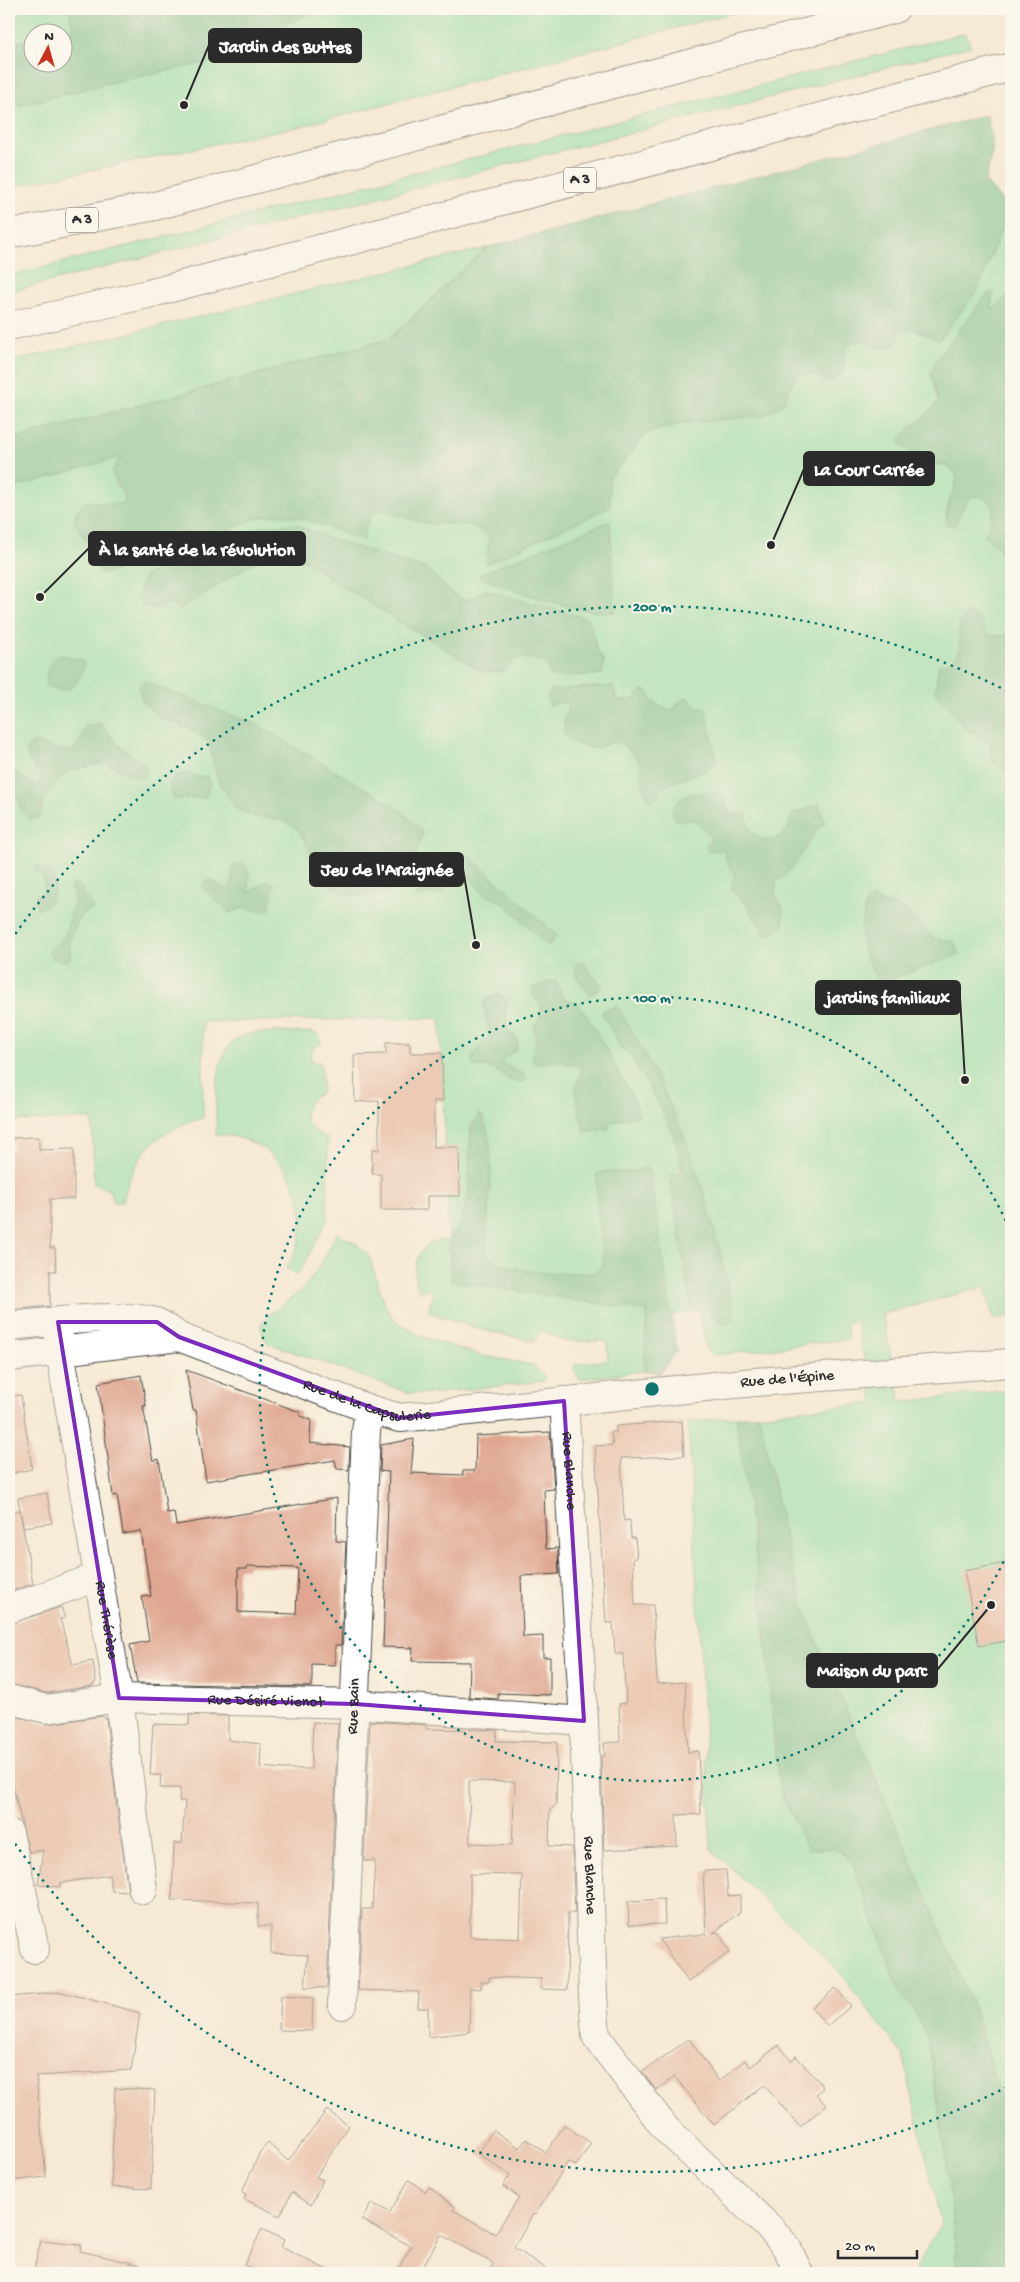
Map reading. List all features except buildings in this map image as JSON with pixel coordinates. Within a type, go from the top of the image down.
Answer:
[{"type":"main road","name":"A 3","points":[[9,234],[155,206],[896,9]]},
{"type":"main road","name":"A 3","points":[[9,326],[148,294],[1011,66]]},
{"type":"main road","name":"Rue de la Capsulerie","points":[[9,1326],[140,1319],[157,1322],[179,1337],[369,1409],[400,1418],[564,1401]]},
{"type":"main road","name":"Rue Thérèse","points":[[58,1322],[60,1352],[119,1698],[143,1890]]},
{"type":"main road","name":"Rue de la Capsulerie","points":[[9,1357],[179,1337]]},
{"type":"main road","name":"Rue de l'Épine","points":[[564,1401],[747,1383],[1011,1363]]},
{"type":"main road","name":"Rue Blanche","points":[[564,1401],[584,1720],[593,1997],[596,2036],[665,2128],[774,2231],[787,2248],[799,2273]]},
{"type":"main road","name":"Rue Bain","points":[[342,2005],[365,1441],[369,1409]]},
{"type":"main road","points":[[9,1609],[97,1577]]},
{"type":"main road","name":"Rue Désiré Vienot","points":[[9,1699],[46,1709],[119,1698],[355,1704],[584,1720]]},
{"type":"main road","points":[[9,1833],[35,1949]]},
{"type":"highlighted area","points":[[58,1322],[157,1322],[179,1337],[400,1418],[564,1401],[584,1721],[355,1704],[119,1698]]},
{"type":"green space","points":[[9,9],[748,9],[302,126],[9,187]]},
{"type":"green space","points":[[69,9],[327,9],[300,17],[224,59],[105,84],[22,105],[9,106],[9,44],[22,41],[22,72],[72,72],[73,31]]},
{"type":"green space","points":[[965,33],[971,46],[9,292],[9,276]]},
{"type":"green space","points":[[987,115],[993,148],[985,181],[1009,209],[978,290],[939,340],[912,329],[901,334],[894,346],[879,348],[865,340],[853,342],[846,348],[842,374],[827,382],[814,374],[796,375],[783,404],[764,416],[685,423],[647,433],[609,478],[610,507],[486,564],[489,537],[476,527],[461,524],[430,524],[411,520],[381,509],[368,522],[363,540],[315,522],[291,516],[266,516],[241,524],[198,544],[172,552],[161,552],[150,543],[145,544],[134,552],[123,569],[100,574],[95,548],[84,539],[74,521],[77,510],[87,502],[122,504],[124,495],[117,485],[112,471],[121,457],[9,489],[9,440],[389,339],[486,248]]},
{"type":"green space","points":[[985,181],[1011,212],[1011,1316],[993,1319],[985,1287],[882,1314],[901,1402],[1011,1390],[1011,2273],[913,2273],[941,2224],[903,2055],[837,1969],[711,1849],[688,1422],[867,1403],[868,1405],[874,1404],[856,1320],[846,1323],[849,1339],[716,1355],[707,1351],[698,1310],[671,1315],[677,1351],[661,1372],[644,1371],[579,1379],[573,1368],[576,1364],[608,1360],[607,1341],[564,1341],[541,1330],[534,1341],[486,1331],[428,1312],[433,1295],[430,1289],[420,1291],[417,1285],[415,1271],[418,1257],[427,1246],[435,1241],[449,1240],[440,1018],[203,1022],[203,1118],[172,1130],[160,1137],[149,1147],[133,1171],[123,1202],[114,1202],[109,1190],[94,1184],[92,1119],[9,1121],[9,476]]},
{"type":"green space","points":[[486,248],[389,339],[9,440],[9,362]]},
{"type":"green space","points":[[993,292],[991,306],[995,308],[1011,293],[1011,569],[1007,568],[1000,549],[984,536],[990,526],[994,508],[991,504],[986,499],[980,497],[968,498],[954,527],[947,524],[948,506],[957,477],[950,467],[925,462],[924,452],[916,454],[910,452],[899,442],[907,431],[929,412],[938,400],[931,374],[936,361],[987,294]]},
{"type":"green space","points":[[610,521],[615,612],[599,612],[564,606],[480,578],[480,574]]},
{"type":"green space","points":[[297,525],[327,538],[429,570],[449,591],[464,600],[475,597],[485,590],[589,619],[596,648],[604,661],[602,674],[551,677],[547,664],[529,658],[518,659],[508,665],[504,671],[483,672],[342,586],[296,555],[275,549],[180,609],[170,603],[157,608],[143,606],[138,599],[145,575],[261,527]]},
{"type":"green space","points":[[968,613],[978,616],[986,633],[990,636],[1004,636],[1011,631],[1011,773],[994,763],[990,744],[977,734],[969,732],[935,691],[939,665],[951,662],[957,656],[959,650],[959,627],[962,619]]},
{"type":"green space","points":[[60,655],[82,660],[84,666],[75,684],[71,688],[61,690],[47,686],[46,676],[48,668]]},
{"type":"green space","points":[[144,681],[259,726],[391,804],[409,818],[423,833],[409,874],[382,895],[347,895],[315,877],[310,850],[299,830],[285,821],[254,816],[237,810],[218,780],[208,740],[188,728],[160,718],[142,701],[139,687]]},
{"type":"green space","points":[[613,686],[617,700],[635,699],[642,690],[647,691],[652,702],[668,710],[674,709],[678,703],[687,697],[697,707],[705,707],[717,761],[705,770],[661,788],[653,802],[645,794],[640,763],[624,746],[616,742],[592,748],[584,747],[574,742],[564,734],[564,719],[569,706],[567,701],[550,706],[547,698],[551,690]]},
{"type":"green space","points":[[100,723],[116,743],[142,763],[147,770],[144,777],[131,776],[105,762],[65,772],[44,799],[39,818],[30,819],[21,810],[18,796],[9,793],[9,773],[15,772],[35,786],[42,782],[41,773],[31,764],[26,749],[33,742],[72,751],[79,743],[86,726]]},
{"type":"green space","points":[[188,773],[198,777],[207,776],[210,783],[206,797],[174,799],[170,785],[175,775]]},
{"type":"green space","points":[[711,792],[722,795],[730,814],[746,815],[748,826],[754,834],[761,839],[769,840],[784,834],[789,826],[791,815],[819,804],[825,824],[817,829],[794,866],[776,883],[775,895],[783,908],[783,926],[766,937],[747,905],[731,889],[735,874],[730,868],[724,850],[708,851],[706,845],[711,839],[704,828],[697,822],[676,820],[672,812],[675,805],[683,797]]},
{"type":"green space","points":[[454,852],[466,854],[556,934],[553,941],[548,946],[504,903],[483,894],[471,878],[462,872],[454,872],[447,878],[444,893],[416,896],[425,867],[443,868],[447,865],[450,856]]},
{"type":"green space","points":[[244,863],[249,873],[248,893],[268,881],[274,883],[269,910],[259,911],[245,907],[230,913],[202,887],[208,880],[213,881],[224,889],[232,886],[233,865]]},
{"type":"green space","points":[[35,866],[39,866],[52,873],[54,884],[50,901],[47,905],[37,909],[35,896],[41,894],[45,886],[42,875],[35,873]]},
{"type":"green space","points":[[74,884],[79,885],[94,908],[81,915],[70,939],[70,957],[67,961],[53,959],[49,951],[65,935],[75,901],[70,886]]},
{"type":"green space","points":[[872,898],[906,910],[935,939],[954,941],[959,954],[880,984],[868,962],[861,935],[867,901]]},
{"type":"green space","points":[[578,962],[582,962],[603,987],[590,995],[577,977],[575,965]]},
{"type":"green space","points":[[551,981],[556,982],[566,999],[577,1004],[584,1011],[634,1100],[638,1116],[608,1123],[609,1129],[584,1132],[575,1092],[581,1070],[580,1066],[554,1061],[536,1064],[532,1061],[536,1042],[534,1025],[540,1017],[541,1005],[534,997],[533,988]]},
{"type":"green space","points":[[501,994],[507,1001],[506,1020],[508,1032],[517,1038],[517,1049],[501,1061],[506,1066],[525,1075],[525,1081],[510,1080],[491,1068],[474,1067],[472,1057],[490,1035],[483,1004],[487,999]]},
{"type":"green space","points":[[616,1005],[655,1073],[696,1169],[713,1224],[735,1316],[726,1324],[720,1323],[709,1309],[692,1311],[670,1176],[682,1172],[679,1154],[661,1107],[626,1049],[622,1051],[602,1012]]},
{"type":"green space","points":[[310,1032],[319,1034],[321,1044],[312,1050],[311,1060],[321,1064],[322,1092],[313,1098],[308,1105],[305,1117],[312,1129],[328,1138],[327,1221],[298,1275],[286,1268],[297,1246],[302,1224],[299,1201],[292,1180],[279,1162],[261,1148],[240,1138],[216,1135],[216,1094],[221,1064],[226,1051],[234,1041],[252,1033]]},
{"type":"green space","points":[[480,1113],[490,1144],[491,1162],[486,1255],[510,1267],[537,1272],[593,1273],[603,1265],[597,1197],[597,1174],[606,1171],[622,1173],[649,1168],[677,1351],[661,1372],[644,1371],[647,1311],[451,1281],[449,1241],[460,1224],[468,1199],[471,1127]]},
{"type":"green space","points":[[337,1233],[357,1244],[369,1256],[385,1305],[393,1319],[421,1336],[479,1355],[533,1365],[545,1377],[544,1381],[427,1394],[409,1393],[268,1343],[263,1336],[261,1324],[270,1314],[297,1294],[307,1283]]},
{"type":"green space","points":[[759,1415],[790,1561],[809,1623],[972,2003],[1003,2107],[1002,2130],[1011,2162],[1011,2273],[955,2273],[956,2255],[945,2148],[927,2037],[914,2011],[900,1993],[854,1867],[843,1854],[835,1849],[808,1850],[781,1793],[775,1751],[764,1617],[736,1417]]},
{"type":"place","name":"Jardin des Buttes","points":[[184,105]]},
{"type":"place","name":"La Cour Carrée","points":[[771,545]]},
{"type":"place","name":"À la santé de la révolution","points":[[40,597]]},
{"type":"place","name":"Jeu de l'Araignée","points":[[476,945]]},
{"type":"place","name":"jardins familiaux","points":[[965,1080]]},
{"type":"place","name":"Maison du parc","points":[[991,1605]]}]
